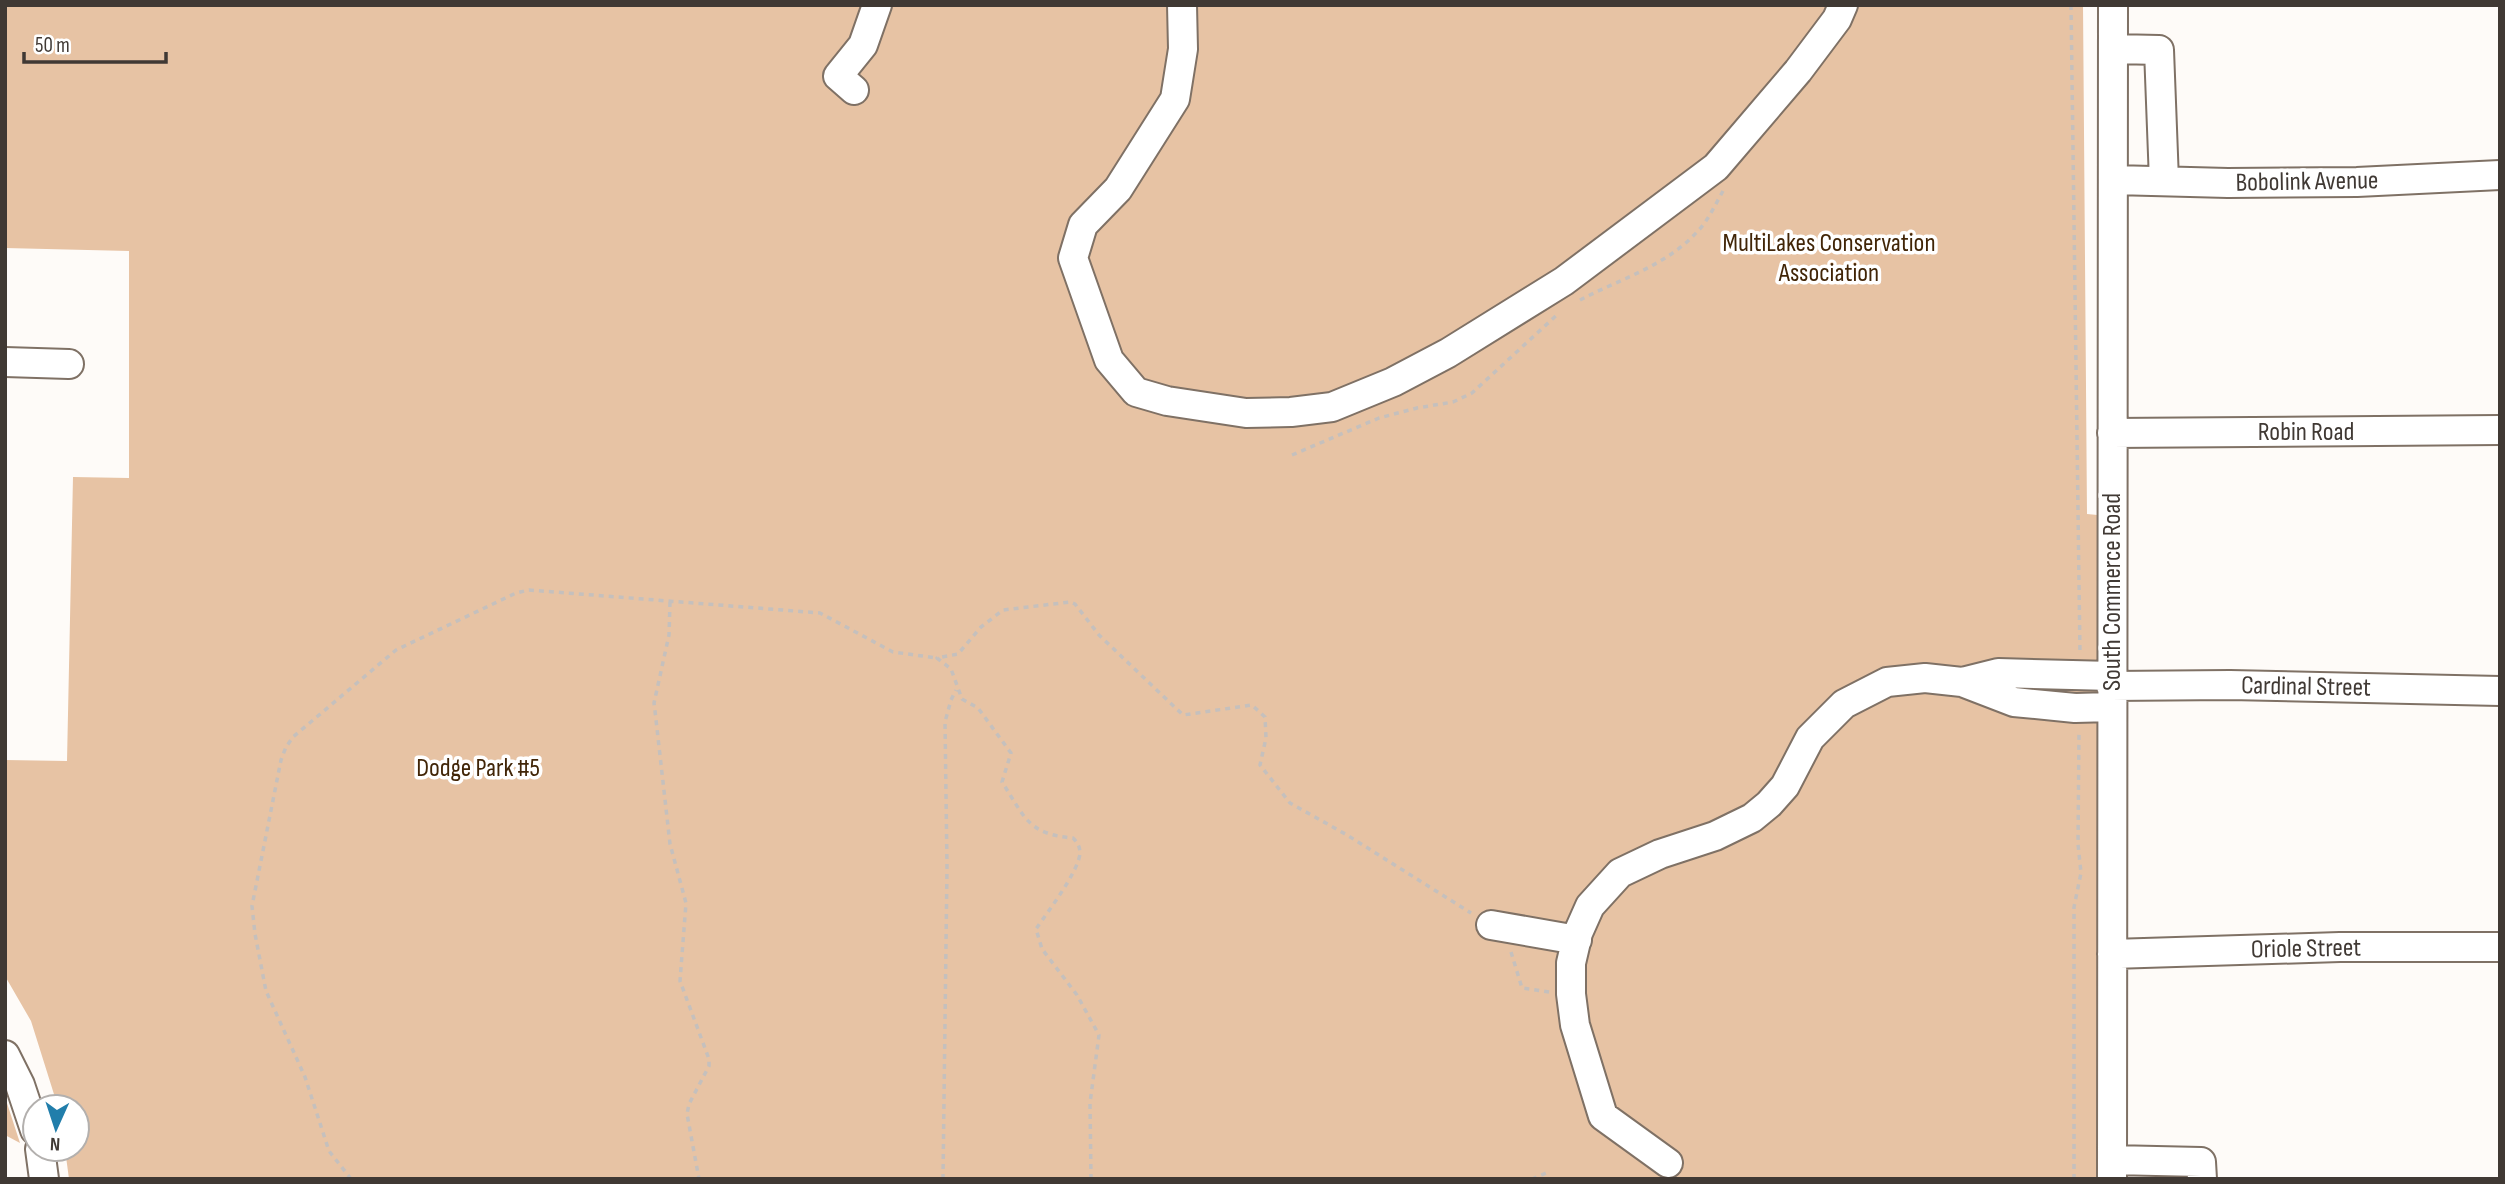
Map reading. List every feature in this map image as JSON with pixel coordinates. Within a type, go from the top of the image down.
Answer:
[{"type":"street","points":[[854,90],[838,75],[863,45],[877,5]]},
{"type":"street","points":[[1182,5],[1183,49],[1175,99],[1118,189],[1083,225],[1073,258],[1108,359],[1136,392],[1167,401],[1246,413],[1291,412],[1332,407],[1393,382],[1448,353],[1564,281],[1716,167],[1798,71],[1837,19],[1843,5]]},
{"type":"street","name":"South Commerce Road","points":[[2112,1169],[2113,5]]},
{"type":"street","points":[[2114,49],[2159,50],[2164,181]]},
{"type":"street","name":"Bobolink Avenue","points":[[2113,180],[2357,182],[2500,175]]},
{"type":"street","points":[[5,362],[69,363]]},
{"type":"street","name":"Robin Road","points":[[2112,433],[2500,430]]},
{"type":"street","name":"Cardinal Street","points":[[1577,940],[1590,906],[1620,873],[1660,853],[1714,836],[1752,818],[1769,804],[1784,786],[1810,738],[1844,704],[1887,682],[1926,678],[1962,682],[1998,673],[2112,690],[2230,685],[2500,691]]},
{"type":"street","points":[[1505,927],[1577,940],[1571,963],[1575,1025],[1603,1116],[1668,1163]]},
{"type":"street","name":"Oriole Street","points":[[2112,954],[2340,947],[2500,947]]},
{"type":"street","points":[[5,1055],[23,1093]]},
{"type":"street","points":[[2112,1169],[2201,1161],[2202,1179]]},
{"type":"path","points":[[2071,5],[2080,661]]},
{"type":"path","points":[[351,1179],[329,1150],[305,1077],[266,990],[256,934],[252,906],[281,760],[293,737],[396,650],[516,593],[529,590],[820,613],[893,652],[937,658],[958,654],[981,627],[1003,610],[1070,602],[1075,604],[1098,635],[1183,715],[1252,705],[1265,717],[1266,738],[1260,765],[1287,800],[1505,927],[1522,988],[1571,995]]},
{"type":"path","points":[[670,601],[669,635],[654,703],[670,844],[686,902],[680,981],[709,1059],[709,1066],[689,1104],[687,1114],[699,1179]]},
{"type":"path","points":[[937,658],[951,669],[962,699],[978,708],[1011,752],[1002,782],[1034,828],[1053,836],[1073,838],[1078,844],[1080,855],[1062,892],[1036,929],[1042,949],[1077,995],[1099,1035],[1090,1103],[1091,1179]]},
{"type":"path","points":[[943,1179],[946,722],[951,700],[957,689]]},
{"type":"path","points":[[2074,1179],[2074,907],[2081,873],[2078,844],[2079,724]]},
{"type":"path","points":[[1532,1179],[1546,1173],[1548,1179]]},
{"type":"green space","name":"Dodge Park #5","points":[[5,5],[2083,5],[2087,514],[2108,516],[2104,1179],[69,1179],[67,1163],[91,1163],[91,1093],[54,1093],[31,1021],[5,976],[5,760],[67,761],[73,477],[129,478],[129,251],[5,248]]},
{"type":"green space","points":[[5,1097],[20,1143],[5,1135]]},
{"type":"park label","name":"MultiLakes Conservation Association","points":[[1829,258]]}]
